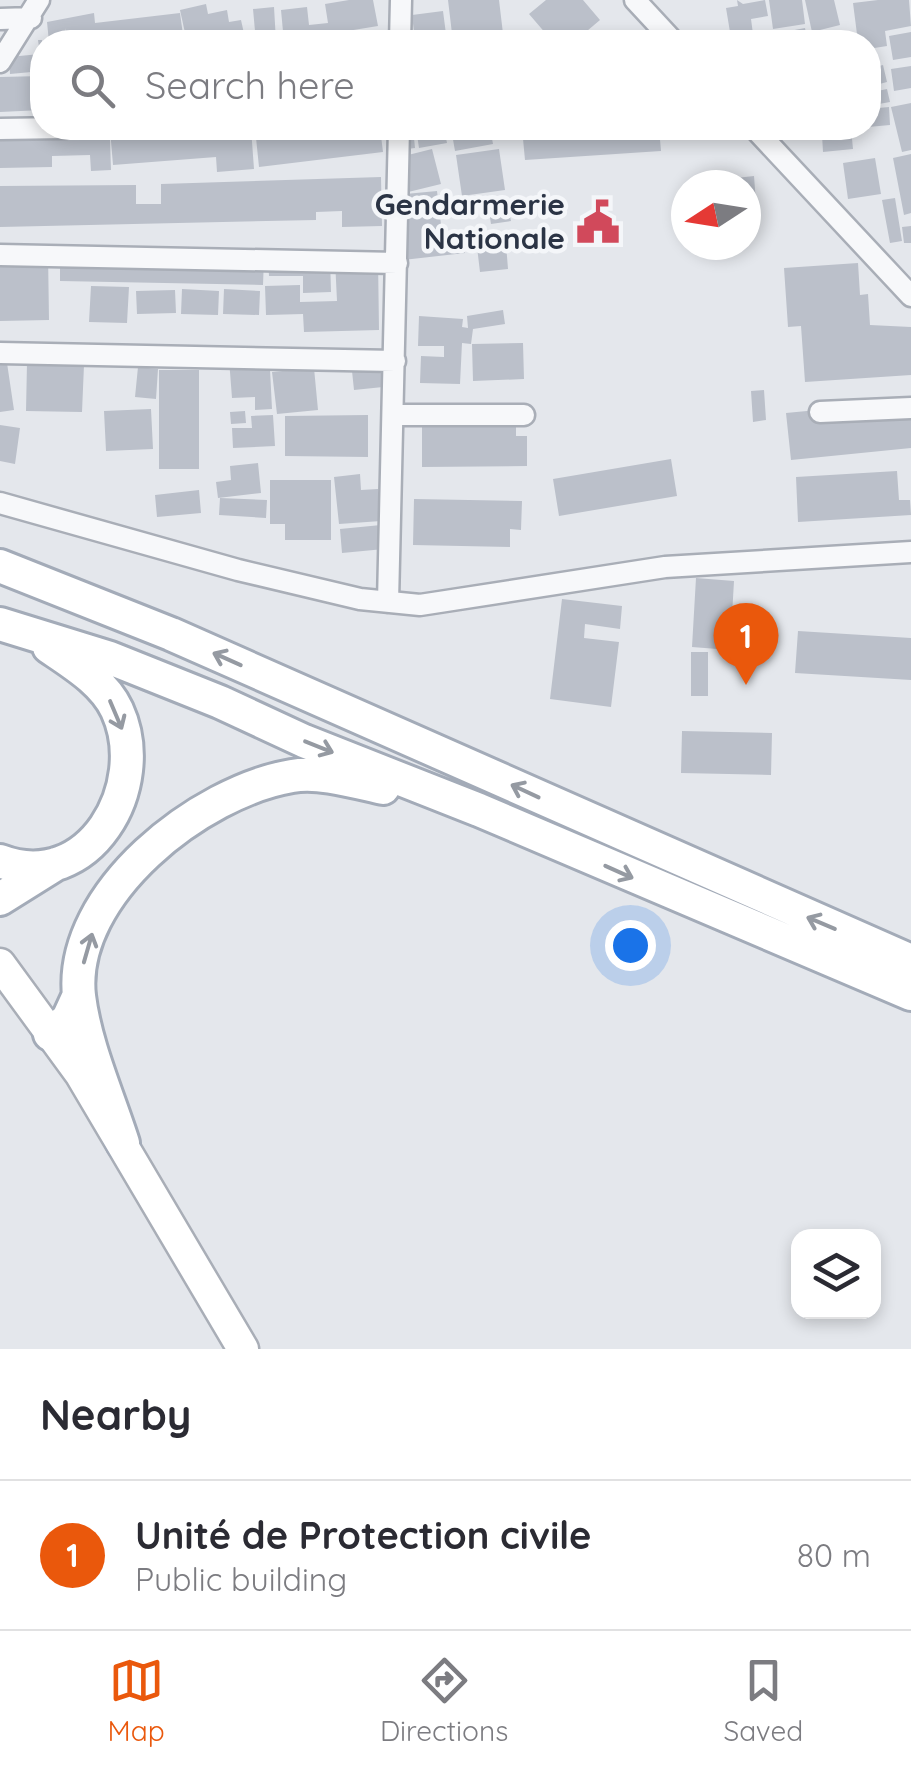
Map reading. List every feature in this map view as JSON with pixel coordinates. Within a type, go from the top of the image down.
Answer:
[{"type":"main road","points":[[0,566],[224,658],[911,961]]},
{"type":"main road","points":[[10,626],[110,658],[911,994]]},
{"type":"main road","points":[[0,899],[103,832],[118,811],[127,780],[126,746],[116,710],[97,683],[10,626]]},
{"type":"main road","points":[[50,1034],[68,1020],[79,995],[88,941],[120,878],[167,832],[239,794],[294,775],[350,781],[479,810]]},
{"type":"main road","points":[[0,860],[41,865],[73,854]]},
{"type":"main road","points":[[0,964],[123,1143],[243,1349]]},
{"type":"main road","points":[[79,995],[123,1143]]},
{"type":"street","points":[[400,30],[401,0]]},
{"type":"street","points":[[635,0],[663,30]]},
{"type":"street","points":[[0,19],[35,9]]},
{"type":"street","points":[[0,62],[35,9]]},
{"type":"street","points":[[0,129],[30,129]]},
{"type":"street","points":[[388,602],[399,140]]},
{"type":"street","points":[[765,140],[911,296]]},
{"type":"street","points":[[0,256],[397,263]]},
{"type":"street","points":[[0,353],[394,361]]},
{"type":"street","points":[[820,412],[911,408]]},
{"type":"street","points":[[393,414],[524,414]]},
{"type":"street","points":[[0,503],[238,570],[388,602],[420,605],[482,599],[568,580],[665,567],[911,552]]},
{"type":"building","points":[[373,0],[378,26],[283,30],[281,10],[307,7],[309,25],[328,23],[325,4]]},
{"type":"building","points":[[448,0],[499,0],[503,30],[452,30]]},
{"type":"building","points":[[546,0],[583,0],[600,20],[588,30],[543,30],[529,14]]},
{"type":"building","points":[[737,0],[743,4],[765,0],[768,16],[751,19],[752,30],[730,30],[726,8],[738,6]]},
{"type":"building","points":[[769,0],[802,0],[805,24],[773,29]]},
{"type":"building","points":[[805,0],[834,0],[840,25],[812,30]]},
{"type":"building","points":[[909,0],[911,26],[885,31],[887,46],[881,47],[881,30],[856,30],[853,3]]},
{"type":"building","points":[[206,4],[208,14],[227,10],[229,22],[241,20],[243,30],[184,30],[180,10]]},
{"type":"building","points":[[274,7],[275,30],[255,30],[253,9]]},
{"type":"building","points":[[443,11],[445,30],[414,30],[412,15]]},
{"type":"building","points":[[94,13],[95,23],[180,13],[182,30],[48,30],[47,22]]},
{"type":"building","points":[[911,32],[911,57],[893,60],[889,36]]},
{"type":"building","points":[[30,55],[30,72],[10,74],[9,57]]},
{"type":"building","points":[[881,66],[887,82],[881,84]]},
{"type":"building","points":[[911,66],[911,88],[894,91],[891,69]]},
{"type":"building","points":[[30,76],[30,111],[0,112],[0,77]]},
{"type":"building","points":[[887,89],[890,102],[881,104],[881,90]]},
{"type":"building","points":[[911,103],[911,150],[902,152],[891,107]]},
{"type":"building","points":[[889,107],[890,125],[881,126],[881,108]]},
{"type":"building","points":[[0,126],[30,127],[30,140],[110,140],[111,170],[91,171],[90,155],[52,156],[52,167],[0,168]]},
{"type":"building","points":[[111,140],[252,140],[254,169],[217,172],[216,157],[113,165]]},
{"type":"building","points":[[256,140],[382,140],[383,152],[259,167]]},
{"type":"building","points":[[398,140],[414,140],[415,148],[399,150]]},
{"type":"building","points":[[418,140],[446,140],[447,143],[419,148]]},
{"type":"building","points":[[453,140],[492,140],[493,144],[455,151]]},
{"type":"building","points":[[523,140],[660,140],[661,151],[525,160]]},
{"type":"building","points":[[822,140],[852,140],[853,149],[823,152]]},
{"type":"building","points":[[432,149],[441,184],[396,195],[388,160]]},
{"type":"building","points":[[499,149],[505,190],[462,196],[456,155]]},
{"type":"building","points":[[911,154],[911,213],[904,215],[893,158]]},
{"type":"building","points":[[875,158],[881,194],[848,199],[843,163]]},
{"type":"building","points":[[381,177],[382,226],[342,227],[342,211],[316,212],[316,220],[0,227],[0,186],[136,185],[136,204],[161,204],[161,184]]},
{"type":"building","points":[[437,191],[442,233],[462,231],[465,253],[403,260],[395,195]]},
{"type":"building","points":[[895,198],[902,241],[890,243],[882,200]]},
{"type":"building","points":[[507,201],[511,221],[491,224],[488,205]]},
{"type":"building","points":[[911,226],[911,243],[904,243],[902,227]]},
{"type":"building","points":[[506,244],[508,269],[480,272],[477,247]]},
{"type":"building","points":[[48,252],[49,320],[0,321],[0,253]]},
{"type":"building","points":[[60,252],[264,258],[263,285],[60,281]]},
{"type":"building","points":[[330,257],[331,292],[303,293],[303,276],[269,276],[268,258]]},
{"type":"building","points":[[378,259],[379,330],[304,332],[303,314],[266,315],[265,286],[300,285],[300,302],[337,301],[335,260]]},
{"type":"building","points":[[858,263],[860,295],[868,294],[870,325],[911,327],[911,375],[805,382],[801,326],[788,327],[784,268]]},
{"type":"building","points":[[91,286],[129,287],[127,323],[89,322]]},
{"type":"building","points":[[182,289],[219,291],[218,315],[181,314]]},
{"type":"building","points":[[224,289],[260,291],[259,315],[223,314]]},
{"type":"building","points":[[175,290],[176,313],[137,314],[136,291]]},
{"type":"building","points":[[503,310],[505,324],[473,329],[471,344],[462,343],[460,384],[420,383],[421,356],[444,357],[444,346],[418,346],[419,316],[463,319],[462,327],[468,328],[467,316]]},
{"type":"building","points":[[523,343],[524,379],[473,381],[472,344]]},
{"type":"building","points":[[242,358],[243,370],[270,369],[272,409],[255,410],[255,397],[232,398],[229,359]]},
{"type":"building","points":[[7,363],[14,410],[0,412],[0,364]]},
{"type":"building","points":[[27,363],[84,365],[82,412],[26,411]]},
{"type":"building","points":[[138,367],[158,369],[156,399],[135,397]]},
{"type":"building","points":[[381,367],[383,387],[354,390],[352,371]]},
{"type":"building","points":[[314,368],[318,410],[277,414],[272,372]]},
{"type":"building","points":[[159,370],[199,370],[199,469],[159,469]]},
{"type":"building","points":[[764,390],[766,420],[753,422],[751,391]]},
{"type":"building","points":[[911,401],[911,448],[791,460],[786,413]]},
{"type":"building","points":[[151,409],[153,449],[106,451],[104,411]]},
{"type":"building","points":[[245,411],[246,423],[231,424],[230,412]]},
{"type":"building","points":[[273,415],[275,446],[233,448],[232,428],[252,428],[251,416]]},
{"type":"building","points":[[368,415],[368,457],[285,456],[285,416]]},
{"type":"building","points":[[422,420],[516,421],[516,436],[527,436],[527,466],[422,467]]},
{"type":"building","points":[[0,425],[20,428],[15,464],[0,461]]},
{"type":"building","points":[[671,459],[677,496],[559,516],[553,479]]},
{"type":"building","points":[[258,463],[261,493],[218,498],[216,482],[231,480],[230,466]]},
{"type":"building","points":[[897,471],[899,500],[910,500],[911,515],[798,522],[796,477]]},
{"type":"building","points":[[360,474],[361,490],[378,489],[381,521],[339,524],[334,477]]},
{"type":"building","points":[[270,480],[331,480],[331,540],[285,540],[285,524],[270,524]]},
{"type":"building","points":[[199,490],[201,513],[157,517],[155,495]]},
{"type":"building","points":[[220,498],[267,500],[266,518],[219,515]]},
{"type":"building","points":[[414,499],[522,501],[521,530],[510,529],[510,547],[413,545]]},
{"type":"building","points":[[381,525],[384,549],[342,553],[340,529]]},
{"type":"building","points":[[696,578],[734,581],[730,650],[692,647]]},
{"type":"building","points":[[562,599],[622,606],[620,629],[585,624],[584,638],[619,642],[611,707],[550,699]]},
{"type":"building","points":[[798,631],[911,638],[911,680],[795,673]]},
{"type":"building","points":[[691,652],[708,652],[708,696],[691,696]]},
{"type":"building","points":[[682,731],[772,733],[771,775],[681,773]]},
{"type":"place","name":"Gendarmerie Nationale","points":[[598,222]]},
{"type":"place","name":"Unité de Protection civile","points":[[746,685]]}]
